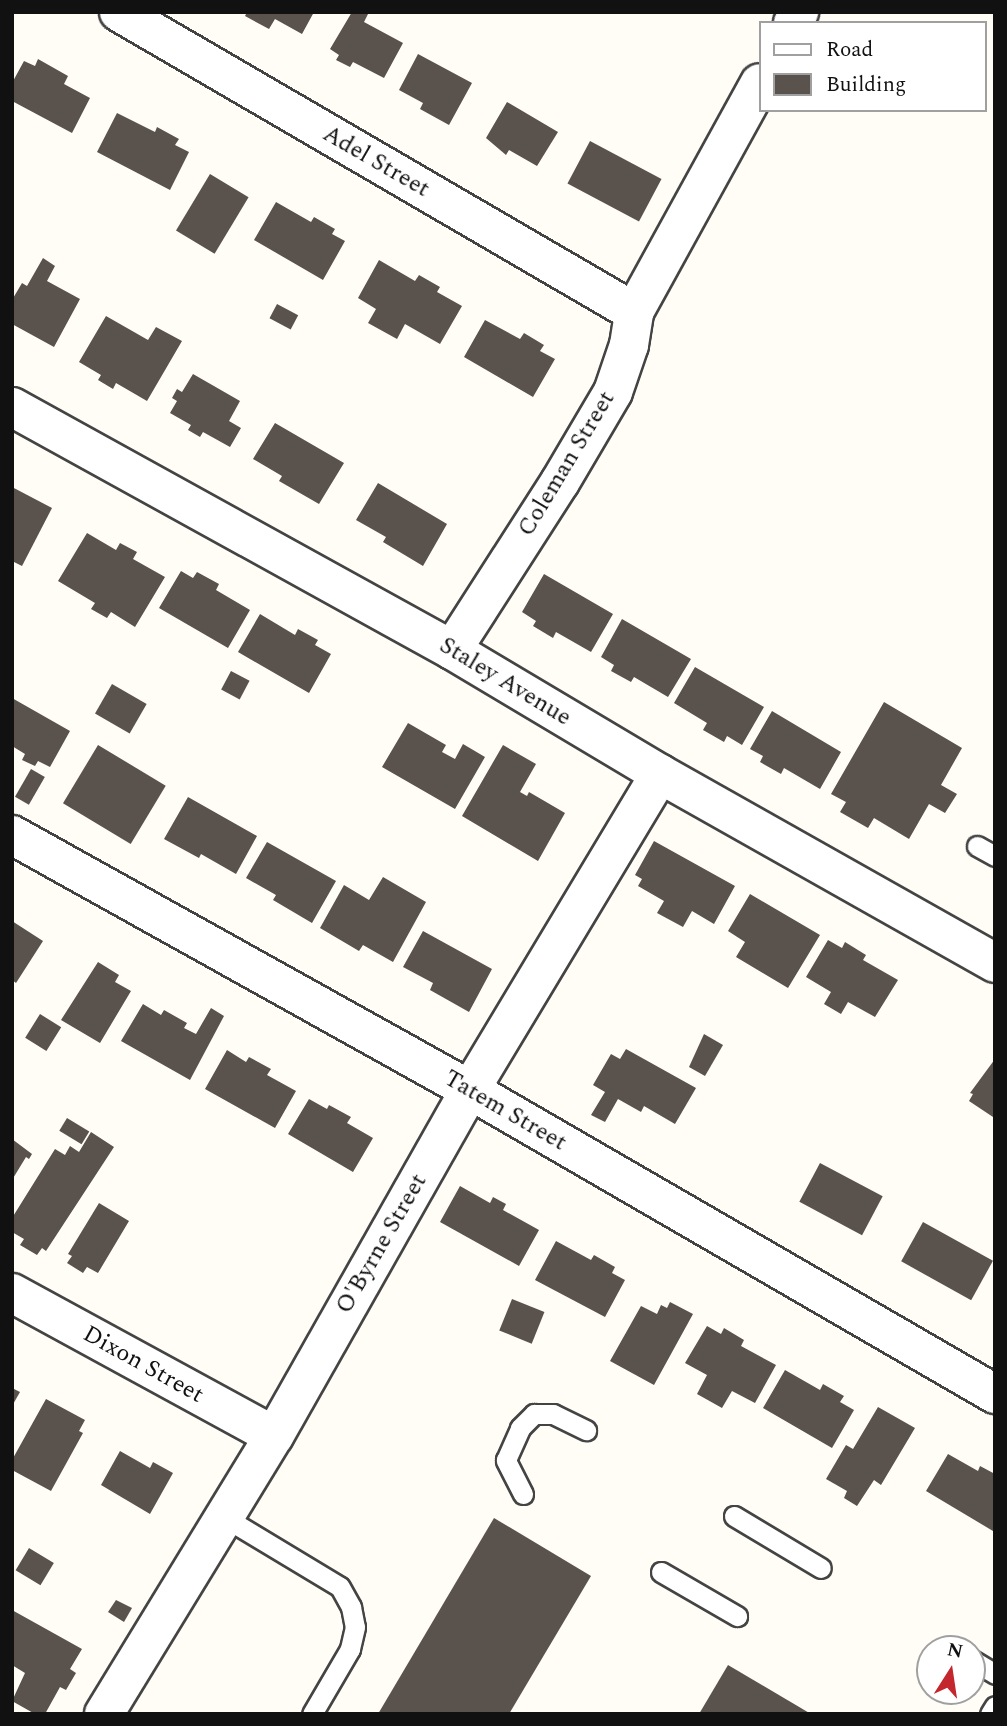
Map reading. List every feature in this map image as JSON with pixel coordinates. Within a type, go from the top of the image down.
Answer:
[{"type":"street","name":"Adel Street","points":[[119,12],[634,312]]},
{"type":"street","name":"Coleman Street","points":[[452,650],[560,482],[613,392],[629,345],[634,312],[758,87]]},
{"type":"street","name":"Staley Avenue","points":[[12,407],[452,650],[660,774],[995,963]]},
{"type":"street","name":"O'Byrne Street","points":[[104,1714],[274,1436],[470,1090],[660,774]]},
{"type":"street","name":"Tatem Street","points":[[12,835],[470,1090],[995,1394]]},
{"type":"street","name":"Dixon Street","points":[[12,1293],[274,1436]]},
{"type":"lane","points":[[977,846],[995,856]]},
{"type":"lane","points":[[523,1494],[506,1460],[520,1429],[534,1414],[553,1414],[586,1430]]},
{"type":"lane","points":[[734,1516],[821,1568]]},
{"type":"lane","points":[[224,1517],[340,1587],[351,1607],[355,1628],[350,1649],[312,1714]]},
{"type":"lane","points":[[661,1572],[737,1616]]},
{"type":"lane","points":[[990,1714],[995,1706]]},
{"type":"building","points":[[247,12],[314,12],[302,34],[275,19],[269,29],[245,16]]},
{"type":"building","points":[[352,12],[369,12],[364,22],[403,43],[384,78],[353,62],[350,67],[336,60],[339,55],[330,49]]},
{"type":"building","points":[[418,54],[472,83],[449,125],[420,109],[423,103],[399,90]]},
{"type":"building","points":[[38,59],[68,76],[64,84],[90,98],[72,133],[12,101],[12,83],[24,61],[35,66]]},
{"type":"building","points":[[507,102],[558,132],[537,166],[509,150],[506,155],[486,138]]},
{"type":"building","points":[[117,113],[155,132],[157,127],[179,139],[175,145],[189,152],[170,190],[97,152]]},
{"type":"building","points":[[590,141],[662,179],[639,221],[567,183]]},
{"type":"building","points":[[210,174],[249,197],[215,254],[176,231]]},
{"type":"building","points":[[276,202],[311,222],[314,217],[335,229],[332,234],[345,241],[323,280],[254,240]]},
{"type":"building","points":[[43,258],[55,266],[47,281],[80,299],[54,347],[12,324],[12,300],[22,283],[27,286]]},
{"type":"building","points":[[379,260],[415,281],[419,275],[440,287],[437,292],[462,306],[440,344],[405,324],[397,339],[368,323],[376,309],[358,298]]},
{"type":"building","points":[[277,304],[298,315],[291,329],[269,318]]},
{"type":"building","points":[[106,316],[148,340],[156,327],[182,341],[147,401],[116,383],[113,389],[98,380],[101,375],[79,362]]},
{"type":"building","points":[[485,320],[520,339],[524,333],[544,345],[540,351],[555,359],[533,397],[464,357]]},
{"type":"building","points":[[193,374],[240,401],[229,421],[241,428],[230,447],[203,432],[200,437],[188,430],[191,425],[170,413],[177,401],[172,398],[177,389],[182,392]]},
{"type":"building","points":[[275,423],[344,463],[319,504],[279,481],[282,476],[253,459]]},
{"type":"building","points":[[378,483],[447,524],[423,566],[383,542],[386,537],[356,520]]},
{"type":"building","points":[[12,487],[52,508],[22,566],[12,561]]},
{"type":"building","points":[[87,533],[116,550],[120,543],[137,552],[133,559],[165,577],[135,627],[111,612],[107,618],[91,609],[95,603],[58,581]]},
{"type":"building","points":[[181,571],[193,578],[197,572],[219,584],[216,590],[250,610],[228,648],[159,608]]},
{"type":"building","points":[[544,574],[613,614],[591,652],[556,632],[553,638],[533,626],[536,621],[522,612]]},
{"type":"building","points":[[260,614],[295,635],[298,629],[318,640],[315,645],[331,654],[309,693],[238,652]]},
{"type":"building","points":[[622,619],[691,659],[668,697],[634,677],[631,682],[611,671],[614,665],[601,657]]},
{"type":"building","points":[[695,667],[764,707],[742,745],[727,736],[724,742],[703,730],[707,723],[674,703]]},
{"type":"building","points":[[231,671],[250,681],[240,699],[221,690]]},
{"type":"building","points":[[112,684],[147,704],[130,733],[95,713]]},
{"type":"building","points":[[12,698],[70,731],[50,767],[38,761],[35,766],[22,760],[25,754],[12,746]]},
{"type":"building","points":[[884,702],[962,748],[941,785],[957,794],[945,813],[929,804],[909,839],[874,818],[868,828],[840,812],[846,802],[831,794]]},
{"type":"building","points":[[772,711],[841,752],[820,789],[784,768],[781,774],[760,762],[763,756],[750,749]]},
{"type":"building","points":[[408,723],[446,745],[442,752],[455,759],[463,744],[485,757],[455,809],[382,767]]},
{"type":"building","points":[[98,745],[166,786],[131,844],[63,803]]},
{"type":"building","points":[[503,745],[536,764],[520,792],[527,796],[529,792],[565,813],[538,861],[462,816]]},
{"type":"building","points":[[31,769],[45,777],[29,805],[15,797]]},
{"type":"building","points":[[188,797],[257,836],[236,874],[201,854],[199,858],[164,839]]},
{"type":"building","points":[[654,841],[735,886],[714,924],[692,911],[683,927],[657,913],[664,901],[638,886],[642,879],[635,875]]},
{"type":"building","points":[[267,842],[336,881],[312,923],[273,900],[276,895],[246,878]]},
{"type":"building","points":[[383,877],[426,902],[393,962],[363,945],[359,951],[320,928],[344,885],[369,900]]},
{"type":"building","points":[[750,894],[820,935],[788,988],[736,957],[745,942],[728,931]]},
{"type":"building","points":[[12,921],[43,941],[16,983],[12,980]]},
{"type":"building","points":[[423,931],[492,969],[469,1012],[430,990],[433,983],[403,967]]},
{"type":"building","points":[[828,940],[842,948],[845,942],[866,955],[863,960],[898,980],[875,1017],[848,1002],[841,1014],[824,1004],[831,992],[806,977]]},
{"type":"building","points":[[98,962],[119,975],[115,982],[131,991],[100,1043],[61,1020]]},
{"type":"building","points":[[143,1004],[161,1015],[164,1010],[187,1023],[184,1028],[196,1034],[211,1008],[224,1016],[190,1080],[121,1041]]},
{"type":"building","points":[[40,1014],[61,1027],[46,1051],[25,1038]]},
{"type":"building","points":[[704,1034],[723,1045],[705,1076],[689,1067]]},
{"type":"building","points":[[626,1049],[696,1088],[675,1124],[644,1106],[641,1112],[618,1099],[605,1122],[591,1115],[605,1092],[593,1085],[611,1054],[620,1059]]},
{"type":"building","points":[[227,1050],[246,1062],[249,1057],[271,1069],[267,1075],[296,1091],[275,1128],[205,1089]]},
{"type":"building","points":[[995,1059],[993,1117],[969,1101],[973,1094],[970,1093]]},
{"type":"building","points":[[309,1099],[327,1109],[329,1105],[351,1117],[347,1123],[373,1138],[353,1172],[288,1134]]},
{"type":"building","points":[[67,1118],[89,1131],[82,1144],[59,1131]]},
{"type":"building","points":[[91,1132],[114,1147],[46,1251],[42,1248],[37,1255],[20,1245],[24,1239],[12,1232],[12,1218],[55,1149],[65,1155],[70,1146],[79,1152]]},
{"type":"building","points":[[12,1139],[32,1154],[29,1159],[26,1157],[12,1180]]},
{"type":"building","points":[[820,1163],[883,1196],[862,1235],[799,1202]]},
{"type":"building","points":[[460,1186],[490,1203],[493,1197],[506,1204],[503,1210],[539,1230],[519,1266],[440,1222]]},
{"type":"building","points":[[99,1203],[129,1221],[98,1273],[87,1267],[83,1273],[67,1263],[72,1256],[68,1254]]},
{"type":"building","points":[[923,1222],[993,1261],[971,1300],[901,1261]]},
{"type":"building","points":[[556,1241],[591,1260],[594,1255],[615,1267],[612,1273],[625,1280],[605,1317],[535,1280]]},
{"type":"building","points":[[512,1299],[544,1312],[532,1344],[499,1331]]},
{"type":"building","points":[[670,1302],[693,1314],[654,1385],[610,1361],[641,1306],[657,1314],[661,1305],[667,1308]]},
{"type":"building","points":[[707,1326],[721,1334],[724,1328],[744,1340],[741,1346],[776,1365],[755,1403],[732,1391],[722,1408],[697,1394],[707,1375],[685,1363]]},
{"type":"building","points":[[785,1370],[820,1390],[823,1384],[844,1396],[840,1402],[854,1410],[832,1448],[763,1408]]},
{"type":"building","points":[[12,1388],[20,1392],[12,1406]]},
{"type":"building","points":[[46,1399],[85,1420],[79,1431],[83,1433],[51,1491],[12,1470],[12,1460]]},
{"type":"building","points":[[878,1407],[915,1428],[881,1485],[874,1480],[857,1506],[844,1498],[847,1491],[826,1479],[846,1445],[853,1449]]},
{"type":"building","points":[[120,1451],[150,1468],[153,1462],[173,1473],[150,1514],[101,1485]]},
{"type":"building","points":[[948,1454],[978,1471],[980,1466],[995,1474],[993,1531],[926,1491]]},
{"type":"building","points":[[494,1518],[591,1576],[509,1714],[378,1714]]},
{"type":"building","points":[[29,1548],[54,1563],[40,1585],[16,1570]]},
{"type":"building","points":[[116,1600],[132,1608],[124,1622],[108,1612]]},
{"type":"building","points":[[12,1610],[82,1649],[70,1669],[76,1673],[66,1690],[60,1687],[45,1714],[35,1714],[12,1701],[25,1673],[12,1665]]},
{"type":"building","points":[[728,1665],[811,1714],[699,1714]]}]
